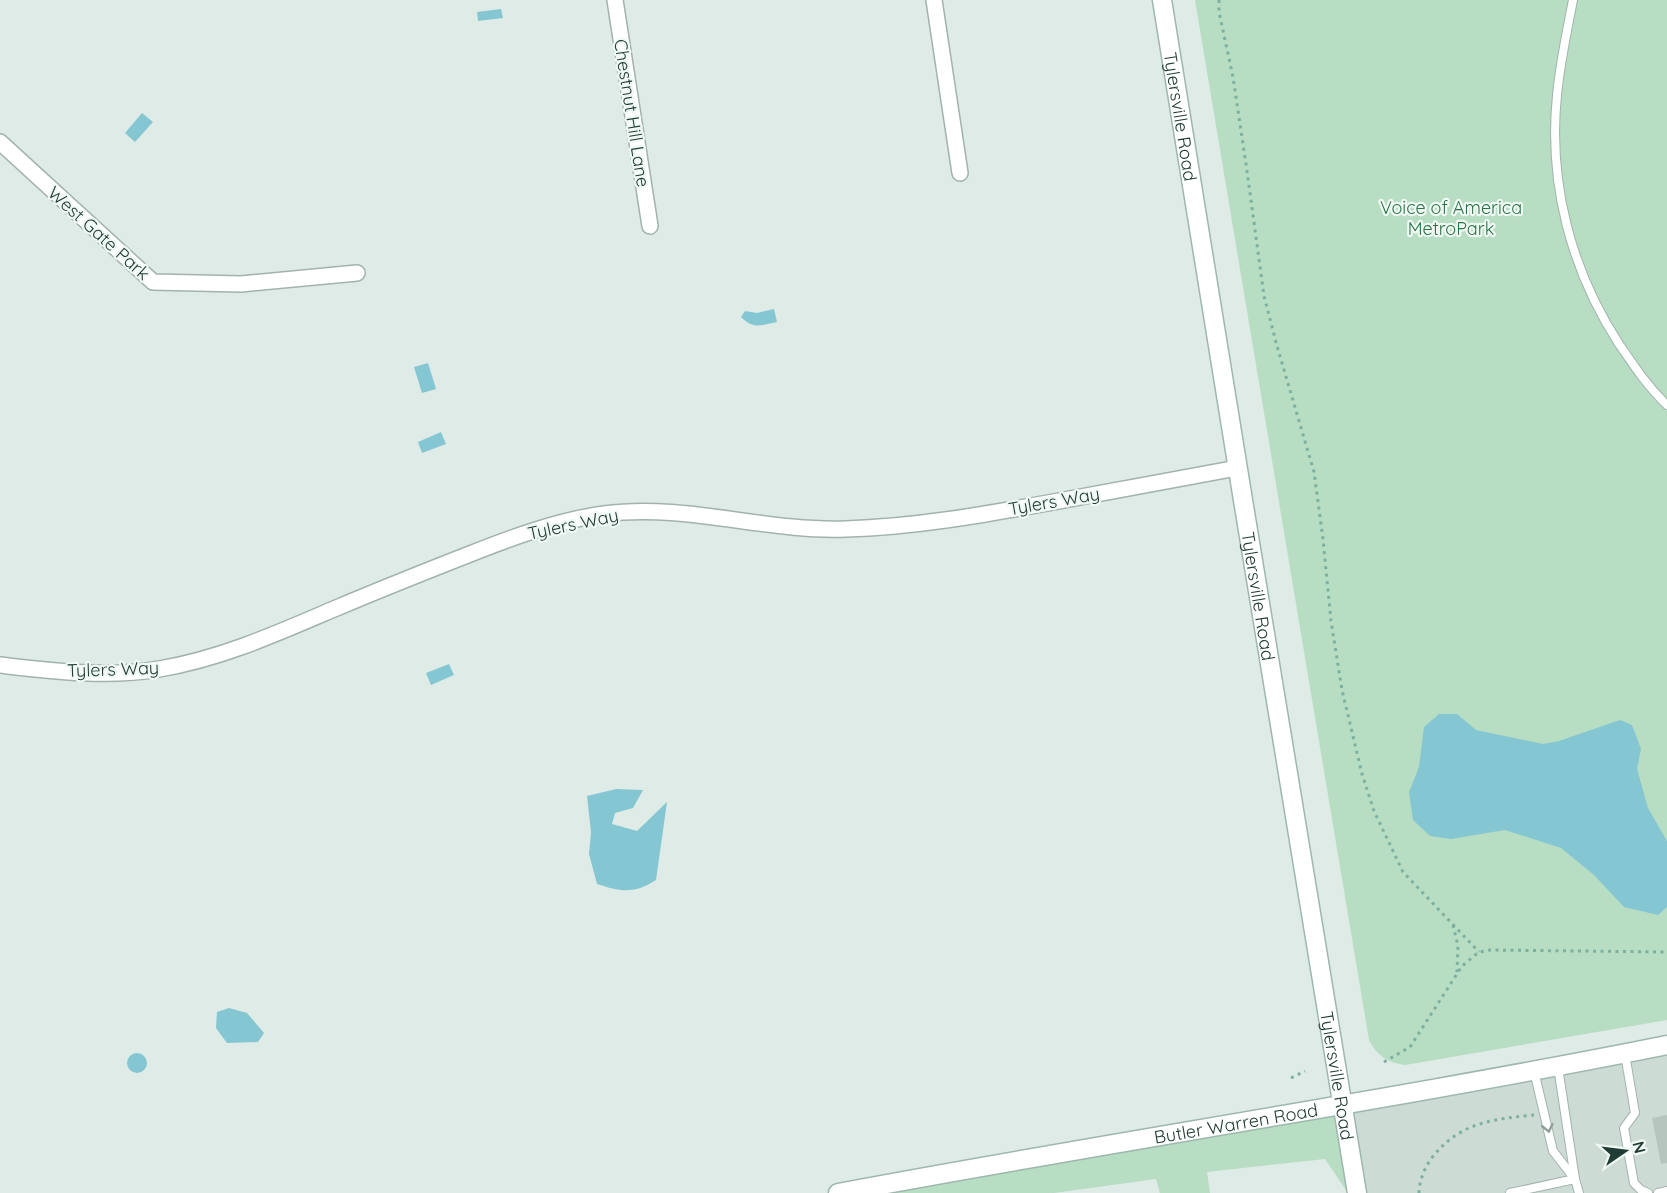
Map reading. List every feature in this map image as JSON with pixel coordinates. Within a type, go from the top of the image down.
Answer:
[{"type":"main road","name":"Tylersville Road","points":[[1162,0],[1357,1193]]},
{"type":"main road","name":"Butler Warren Road","points":[[838,1193],[1558,1067],[1667,1045]]},
{"type":"street","name":"Chestnut Hill Lane","points":[[615,0],[650,226]]},
{"type":"street","points":[[934,0],[960,172]]},
{"type":"street","name":"West Gate Park","points":[[0,142],[153,282],[241,284],[357,273]]},
{"type":"street","name":"Tylers Way","points":[[0,665],[67,672],[115,673],[156,670],[186,664],[279,632],[501,542],[558,524],[604,514],[653,511],[793,527],[843,530],[914,525],[993,513],[1237,468]]},
{"type":"lane","points":[[1573,0],[1557,97],[1556,146],[1559,195],[1565,224],[1576,261],[1610,329],[1639,374],[1667,405]]},
{"type":"lane","points":[[1625,1054],[1635,1113],[1624,1128],[1634,1183],[1648,1193]]},
{"type":"lane","points":[[1558,1067],[1579,1193]]},
{"type":"lane","points":[[1534,1071],[1553,1151],[1575,1179]]},
{"type":"lane","points":[[1510,1193],[1542,1190],[1575,1179]]},
{"type":"lane","points":[[1658,1193],[1667,1191]]},
{"type":"path","points":[[1219,0],[1219,12],[1233,77],[1264,297],[1314,472],[1331,621],[1342,690],[1362,774],[1374,811],[1403,872],[1479,952]]},
{"type":"path","points":[[1453,923],[1458,946],[1457,973]]},
{"type":"path","points":[[1384,1062],[1410,1047],[1462,966],[1479,952],[1490,950],[1667,952]]},
{"type":"path","points":[[1291,1078],[1305,1071]]},
{"type":"path","points":[[1419,1193],[1428,1162],[1447,1140],[1471,1127],[1495,1119],[1544,1113]]},
{"type":"shaded area","points":[[1667,1045],[1667,1193],[1357,1193],[1342,1104]]},
{"type":"green space","name":"Voice of America MetroPark","points":[[1195,0],[1667,0],[1667,1020],[1405,1065],[1383,1057],[1369,1040]]},
{"type":"green space","points":[[1342,1104],[1348,1193],[1325,1159],[1207,1172],[1210,1193],[1160,1193],[1156,1179],[1054,1193],[838,1193]]},
{"type":"water","points":[[501,9],[503,18],[478,21],[477,12]]},
{"type":"water","points":[[142,113],[153,122],[135,142],[125,133]]},
{"type":"water","points":[[774,309],[777,322],[754,325],[741,317],[745,311],[757,313]]},
{"type":"water","points":[[428,363],[436,389],[422,393],[414,367]]},
{"type":"water","points":[[441,432],[446,444],[422,453],[418,442]]},
{"type":"water","points":[[449,664],[454,675],[431,685],[426,673]]},
{"type":"water","points":[[1439,714],[1457,714],[1476,730],[1543,744],[1559,741],[1620,720],[1632,725],[1641,749],[1637,769],[1648,808],[1667,841],[1667,907],[1658,915],[1624,907],[1594,875],[1561,848],[1505,830],[1451,839],[1430,836],[1413,820],[1409,792],[1419,767],[1424,727]]},
{"type":"water","points":[[616,789],[643,790],[633,808],[615,813],[612,824],[637,831],[667,802],[656,880],[634,890],[613,889],[597,884],[589,854],[591,832],[587,796]]},
{"type":"water","points":[[229,1008],[247,1013],[264,1033],[258,1042],[227,1043],[216,1028],[217,1012]]},
{"type":"water","points":[[137,1053],[144,1056],[147,1063],[144,1070],[137,1073],[130,1070],[127,1063],[130,1056]]},
{"type":"building","points":[[1667,1115],[1667,1163],[1661,1164],[1652,1118]]}]
